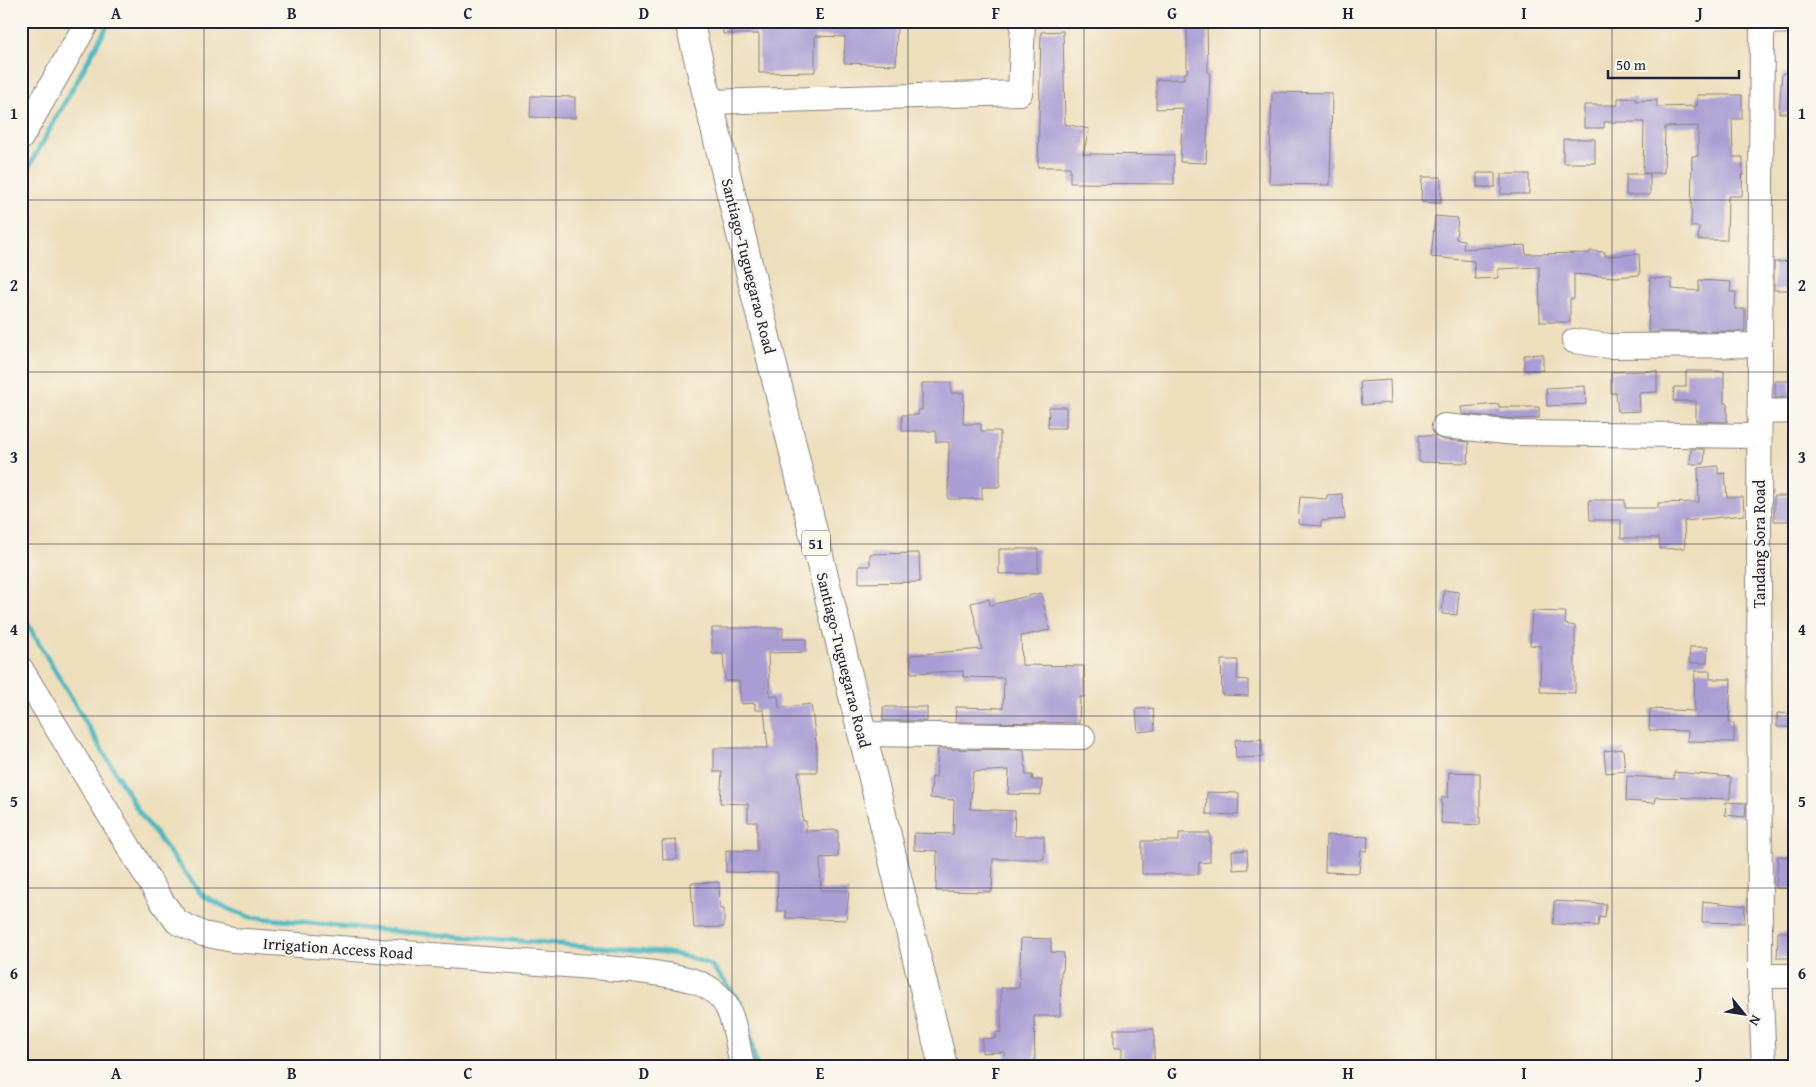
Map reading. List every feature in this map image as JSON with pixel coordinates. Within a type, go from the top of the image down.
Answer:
[{"type":"highway","name":"Santiago-Tuguegarao Road","points":[[689,21],[943,1066]]},
{"type":"street","points":[[21,138],[88,21]]},
{"type":"street","points":[[709,102],[1020,93],[1023,21]]},
{"type":"street","points":[[1762,22],[1795,22]]},
{"type":"street","name":"Tandang Sora Road","points":[[1762,22],[1759,412],[1760,976],[1764,1066]]},
{"type":"street","points":[[1574,341],[1609,346],[1760,345]]},
{"type":"street","points":[[1759,412],[1795,411]]},
{"type":"street","points":[[1444,426],[1517,433],[1759,436]]},
{"type":"street","name":"Irrigation Access Road","points":[[21,669],[161,900],[177,922],[203,934],[232,940],[631,970],[690,980],[712,990],[728,1007],[742,1066]]},
{"type":"street","points":[[862,734],[1082,737]]},
{"type":"street","points":[[1760,976],[1795,976]]},
{"type":"building","points":[[723,21],[897,21],[896,65],[844,63],[845,37],[815,36],[815,72],[759,73],[759,34],[723,34]]},
{"type":"building","points":[[1187,21],[1207,21],[1208,73],[1210,73],[1206,163],[1180,162],[1183,108],[1156,109],[1156,80],[1184,79],[1184,73],[1187,73]]},
{"type":"building","points":[[1063,31],[1065,124],[1089,129],[1083,154],[1174,155],[1174,184],[1070,183],[1070,167],[1038,167],[1041,32]]},
{"type":"building","points":[[1782,73],[1795,73],[1795,113],[1779,113]]},
{"type":"building","points":[[1272,92],[1332,93],[1330,185],[1269,184]]},
{"type":"building","points":[[1697,95],[1742,95],[1742,119],[1732,119],[1733,157],[1743,157],[1742,196],[1728,196],[1727,240],[1698,240],[1699,227],[1691,227],[1692,156],[1698,156],[1698,126],[1665,127],[1664,173],[1643,173],[1644,122],[1604,122],[1604,128],[1584,128],[1584,105],[1618,105],[1618,98],[1636,98],[1636,101],[1657,100],[1657,107],[1697,106]]},
{"type":"building","points":[[531,96],[575,97],[575,118],[530,117]]},
{"type":"building","points":[[1563,139],[1595,139],[1595,163],[1563,163]]},
{"type":"building","points":[[1477,173],[1495,173],[1495,187],[1477,187]]},
{"type":"building","points":[[1501,174],[1529,174],[1529,194],[1501,194]]},
{"type":"building","points":[[1626,174],[1650,174],[1650,195],[1626,195]]},
{"type":"building","points":[[1422,177],[1441,177],[1441,203],[1421,202]]},
{"type":"building","points":[[1435,216],[1458,218],[1456,239],[1464,240],[1463,249],[1525,245],[1526,254],[1590,253],[1590,251],[1605,252],[1605,256],[1639,254],[1640,275],[1616,277],[1574,274],[1574,299],[1570,299],[1570,322],[1540,322],[1539,267],[1498,269],[1498,278],[1475,279],[1474,261],[1431,257]]},
{"type":"building","points":[[1795,261],[1795,290],[1774,290],[1774,262]]},
{"type":"building","points":[[1650,278],[1672,279],[1672,289],[1699,291],[1699,280],[1731,282],[1730,292],[1736,292],[1735,309],[1745,309],[1745,331],[1648,332]]},
{"type":"building","points":[[1543,354],[1543,370],[1524,370],[1524,355]]},
{"type":"building","points":[[1657,371],[1657,392],[1639,393],[1640,411],[1618,412],[1616,393],[1611,393],[1611,372]]},
{"type":"building","points":[[1686,371],[1724,371],[1724,403],[1727,403],[1727,422],[1696,421],[1696,401],[1673,401],[1674,387],[1686,387]]},
{"type":"building","points":[[1390,380],[1391,403],[1362,405],[1360,382]]},
{"type":"building","points":[[1775,381],[1790,381],[1790,397],[1775,398]]},
{"type":"building","points":[[922,383],[951,383],[951,393],[964,393],[963,424],[981,424],[981,431],[1000,431],[1000,487],[982,487],[982,499],[948,499],[949,442],[936,442],[936,431],[902,431],[902,415],[918,415],[918,410],[922,410]]},
{"type":"building","points":[[1585,386],[1586,404],[1547,406],[1546,388]]},
{"type":"building","points":[[1499,404],[1499,407],[1539,407],[1539,418],[1518,419],[1462,414],[1461,407]]},
{"type":"building","points":[[1049,407],[1066,407],[1066,428],[1048,428]]},
{"type":"building","points":[[1419,435],[1435,436],[1443,440],[1469,442],[1468,463],[1419,462]]},
{"type":"building","points":[[1691,449],[1705,449],[1704,464],[1690,464]]},
{"type":"building","points":[[1718,466],[1718,474],[1725,473],[1727,497],[1743,497],[1744,515],[1684,521],[1685,548],[1660,549],[1659,538],[1621,538],[1621,520],[1590,520],[1589,500],[1625,500],[1625,508],[1658,508],[1658,503],[1699,502],[1698,468]]},
{"type":"building","points":[[1342,494],[1345,519],[1321,521],[1321,526],[1298,524],[1300,497],[1327,499],[1327,495]]},
{"type":"building","points":[[1774,496],[1795,496],[1793,521],[1774,521]]},
{"type":"building","points":[[999,549],[1038,549],[1038,573],[999,574]]},
{"type":"building","points":[[919,553],[920,582],[859,583],[859,566],[870,566],[870,554]]},
{"type":"building","points":[[1444,590],[1459,592],[1457,615],[1442,614]]},
{"type":"building","points":[[1041,593],[1050,630],[1021,636],[1022,665],[1084,666],[1084,697],[1080,697],[1079,723],[955,722],[956,707],[1003,708],[1004,678],[963,677],[963,671],[911,673],[911,655],[982,649],[971,603],[989,599],[990,605]]},
{"type":"building","points":[[1532,611],[1566,612],[1565,624],[1575,626],[1575,693],[1540,692],[1541,646],[1530,645]]},
{"type":"building","points":[[712,628],[783,628],[783,639],[806,639],[806,652],[768,653],[770,697],[778,696],[779,708],[811,704],[817,749],[817,772],[798,772],[803,821],[806,821],[806,831],[838,830],[838,857],[820,858],[821,890],[849,891],[846,920],[786,918],[786,911],[777,911],[778,873],[726,872],[726,850],[757,851],[757,822],[748,822],[748,804],[720,803],[722,772],[714,772],[714,748],[768,748],[764,710],[755,710],[755,703],[741,704],[739,681],[725,681],[723,654],[712,654]]},
{"type":"building","points":[[1690,647],[1708,647],[1707,663],[1689,663]]},
{"type":"building","points":[[1221,660],[1238,660],[1237,679],[1248,680],[1248,696],[1222,695]]},
{"type":"building","points":[[1695,671],[1710,671],[1710,679],[1731,679],[1729,723],[1734,723],[1734,742],[1687,741],[1688,731],[1649,730],[1650,709],[1694,711]]},
{"type":"building","points":[[883,707],[927,707],[927,721],[883,721]]},
{"type":"building","points":[[1153,708],[1155,730],[1138,732],[1136,709]]},
{"type":"building","points":[[1777,713],[1795,714],[1795,727],[1777,727]]},
{"type":"building","points":[[1262,739],[1263,757],[1236,758],[1235,740]]},
{"type":"building","points":[[938,749],[1024,750],[1026,775],[1033,775],[1032,780],[1042,780],[1041,795],[1008,794],[1009,770],[973,772],[970,809],[1015,811],[1014,836],[1044,836],[1044,859],[993,859],[992,892],[936,891],[937,851],[914,850],[914,833],[953,834],[954,800],[930,798],[932,777],[936,777]]},
{"type":"building","points":[[1623,749],[1625,771],[1606,773],[1604,751]]},
{"type":"building","points":[[1449,772],[1480,773],[1480,825],[1441,823],[1442,797],[1448,797]]},
{"type":"building","points":[[1674,772],[1731,777],[1730,799],[1656,797],[1655,803],[1626,801],[1627,776],[1674,779]]},
{"type":"building","points":[[1207,792],[1239,793],[1238,815],[1206,814]]},
{"type":"building","points":[[1726,802],[1746,803],[1745,817],[1725,815]]},
{"type":"building","points":[[1179,833],[1210,833],[1210,862],[1199,863],[1199,874],[1142,874],[1142,841],[1179,841]]},
{"type":"building","points":[[1326,835],[1368,837],[1367,851],[1361,851],[1359,873],[1325,872]]},
{"type":"building","points":[[676,840],[677,859],[663,860],[662,841]]},
{"type":"building","points":[[1247,850],[1248,869],[1233,870],[1232,851]]},
{"type":"building","points":[[1778,856],[1795,857],[1795,889],[1776,888]]},
{"type":"building","points":[[719,882],[720,909],[724,909],[724,927],[694,928],[691,883]]},
{"type":"building","points":[[1554,901],[1606,904],[1605,918],[1599,917],[1598,926],[1553,924]]},
{"type":"building","points":[[1703,901],[1745,906],[1744,923],[1702,922]]},
{"type":"building","points":[[1778,932],[1795,932],[1795,958],[1777,958]]},
{"type":"building","points":[[1021,938],[1051,939],[1051,952],[1064,953],[1063,971],[1061,971],[1060,1016],[1034,1016],[1035,1064],[1006,1065],[1005,1052],[982,1053],[982,1039],[996,1038],[996,1032],[1001,1032],[1001,988],[1019,988]]},
{"type":"building","points":[[1114,1029],[1154,1029],[1154,1065],[1122,1065],[1122,1048],[1114,1048]]},
{"type":"waterway","points":[[21,181],[110,21]]},
{"type":"waterway","points":[[21,613],[139,812],[202,895],[231,910],[250,917],[379,930],[663,952],[689,957],[711,965],[739,1001],[747,1021],[756,1066]]}]
